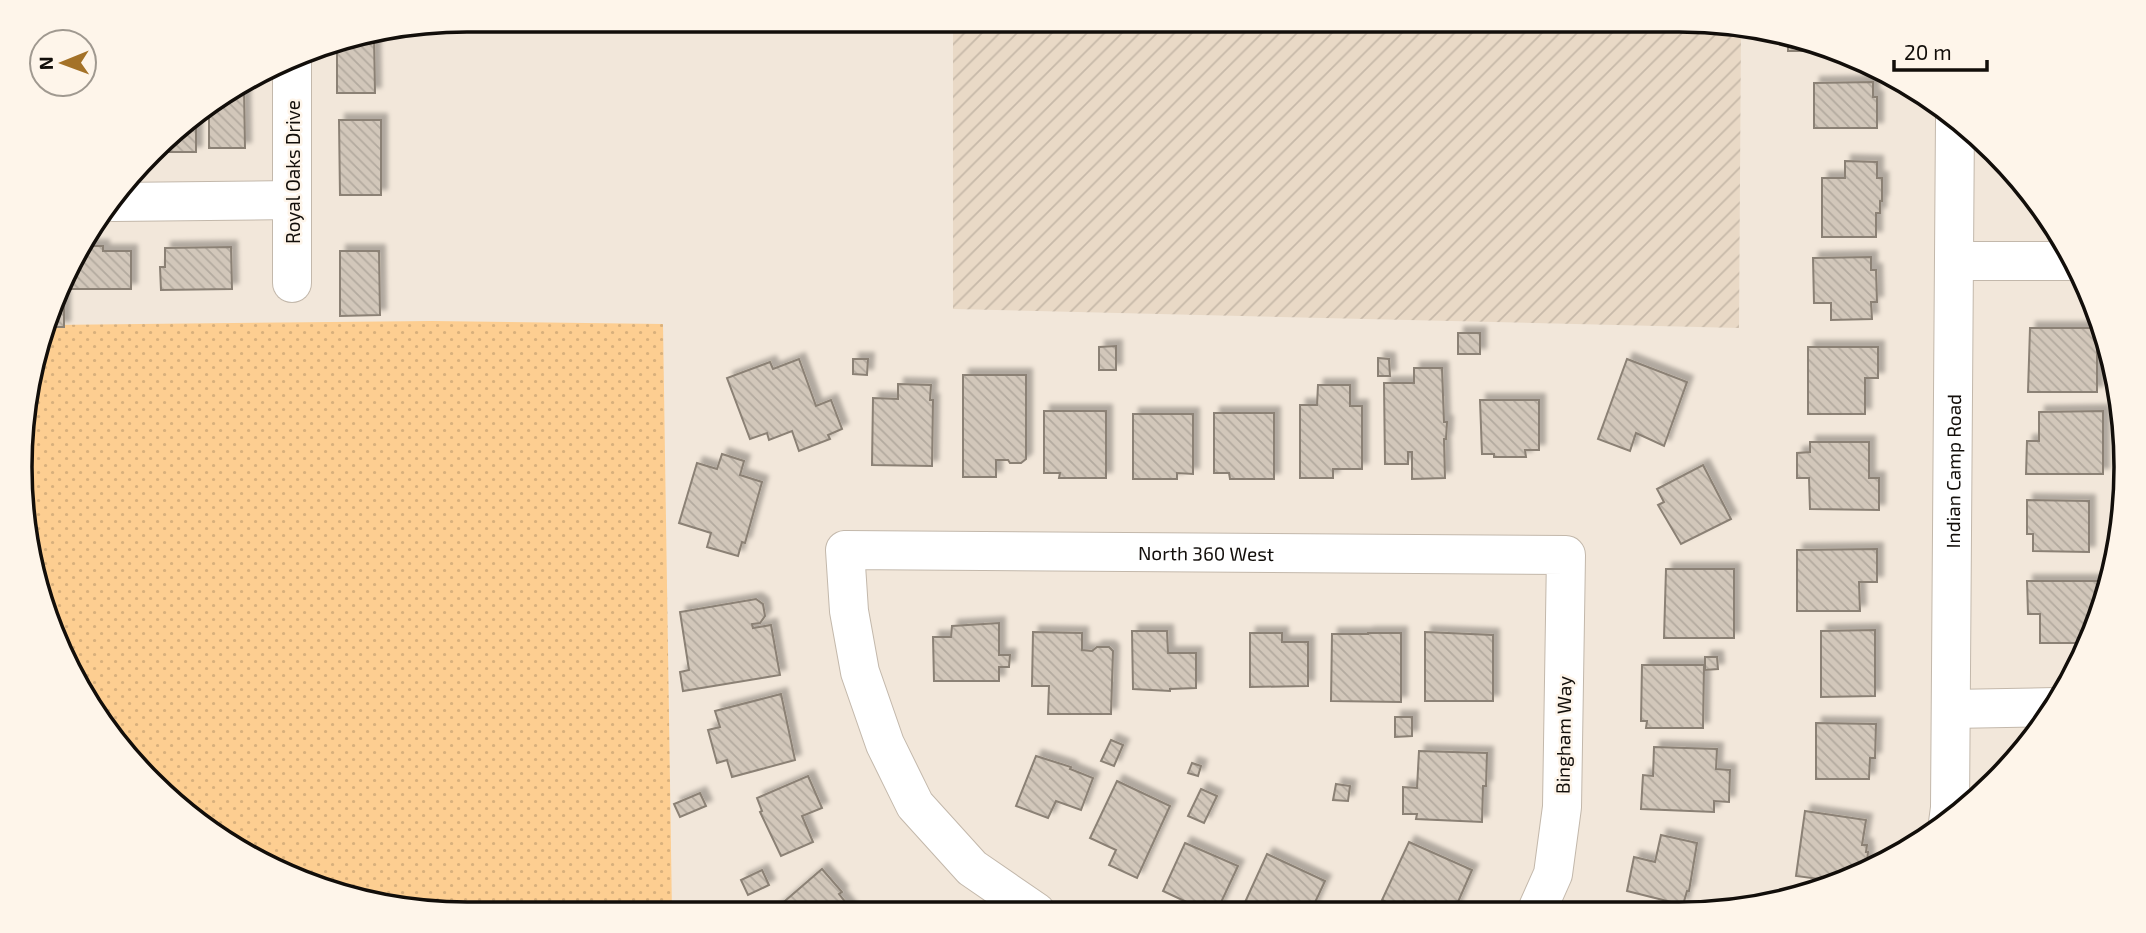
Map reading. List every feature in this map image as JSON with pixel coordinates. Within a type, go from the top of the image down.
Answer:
[{"type":"street","name":"Royal Oaks Drive","points":[[292,68],[292,284]]},
{"type":"street","name":"Indian Camp Road","points":[[1950,807],[1955,130]]},
{"type":"street","points":[[121,202],[292,200]]},
{"type":"street","points":[[1955,261],[2063,261]]},
{"type":"street","name":"North 360 West","points":[[1021,902],[972,868],[915,805],[885,744],[860,672],[849,611],[845,550],[1566,555]]},
{"type":"street","name":"Bingham Way","points":[[1541,902],[1553,874],[1562,807],[1566,555]]},
{"type":"street","points":[[1951,709],[2041,707]]},
{"type":"shaded area","points":[[953,31],[1680,31],[1741,36],[1739,328],[953,309]]},
{"type":"shaded area","points":[[432,321],[663,324],[672,902],[438,901],[354,887],[274,857],[225,828],[180,794],[121,731],[90,684],[65,633],[46,579],[32,495],[32,438],[40,382],[56,325]]},
{"type":"building","points":[[374,42],[375,93],[337,93],[337,52]]},
{"type":"building","points":[[1788,45],[1807,51],[1788,51]]},
{"type":"building","points":[[1873,82],[1873,97],[1877,97],[1877,128],[1814,128],[1814,83]]},
{"type":"building","points":[[244,93],[245,148],[209,148],[209,116]]},
{"type":"building","points":[[339,120],[381,120],[381,195],[340,195]]},
{"type":"building","points":[[196,126],[196,152],[167,152],[180,139]]},
{"type":"building","points":[[1845,161],[1877,162],[1877,178],[1882,178],[1882,201],[1880,213],[1876,213],[1876,237],[1822,237],[1822,178],[1845,178]]},
{"type":"building","points":[[92,246],[103,246],[103,251],[131,251],[131,289],[70,289]]},
{"type":"building","points":[[231,247],[232,289],[161,290],[160,267],[165,267],[165,248]]},
{"type":"building","points":[[340,251],[379,251],[380,315],[340,316]]},
{"type":"building","points":[[1871,257],[1871,270],[1876,270],[1877,302],[1871,302],[1872,319],[1831,320],[1831,303],[1814,303],[1813,258]]},
{"type":"building","points":[[64,303],[64,327],[55,327]]},
{"type":"building","points":[[2030,328],[2091,328],[2097,345],[2097,392],[2028,392]]},
{"type":"building","points":[[1458,333],[1480,333],[1480,354],[1458,354]]},
{"type":"building","points":[[1116,346],[1116,370],[1099,370],[1099,347]]},
{"type":"building","points":[[1808,347],[1878,347],[1878,378],[1865,378],[1865,414],[1808,414]]},
{"type":"building","points":[[1378,358],[1389,359],[1390,376],[1378,376]]},
{"type":"building","points":[[799,359],[816,406],[831,400],[842,429],[828,435],[830,439],[799,451],[792,431],[769,440],[767,433],[750,439],[727,378],[770,362],[773,369]]},
{"type":"building","points":[[853,359],[868,359],[867,375],[853,374]]},
{"type":"building","points":[[1627,359],[1687,382],[1664,446],[1636,433],[1630,451],[1598,439]]},
{"type":"building","points":[[1414,368],[1442,368],[1444,422],[1447,422],[1444,439],[1445,478],[1412,479],[1412,452],[1408,452],[1408,464],[1385,464],[1384,383],[1414,383]]},
{"type":"building","points":[[963,375],[1026,375],[1026,459],[1021,463],[996,460],[996,477],[963,477]]},
{"type":"building","points":[[898,384],[931,385],[932,466],[872,465],[873,398],[898,399]]},
{"type":"building","points":[[1318,385],[1350,385],[1350,406],[1362,406],[1362,469],[1333,469],[1333,478],[1300,478],[1300,405],[1317,405]]},
{"type":"building","points":[[1480,400],[1539,400],[1539,450],[1525,450],[1526,457],[1494,457],[1494,454],[1482,454]]},
{"type":"building","points":[[1044,411],[1106,411],[1106,478],[1059,478],[1060,473],[1044,473]]},
{"type":"building","points":[[2103,411],[2103,474],[2026,474],[2027,441],[2039,441],[2039,412]]},
{"type":"building","points":[[1214,413],[1274,413],[1274,479],[1230,479],[1229,473],[1214,473]]},
{"type":"building","points":[[1133,414],[1193,414],[1193,474],[1177,473],[1177,479],[1133,479]]},
{"type":"building","points":[[1810,442],[1869,442],[1869,478],[1879,478],[1879,510],[1810,509],[1809,478],[1797,478],[1797,453],[1810,452]]},
{"type":"building","points":[[722,454],[744,461],[740,475],[762,482],[745,543],[742,542],[738,556],[707,547],[711,533],[679,523],[697,463],[717,469]]},
{"type":"building","points":[[1703,465],[1731,519],[1681,544],[1658,505],[1664,502],[1657,489]]},
{"type":"building","points":[[2027,500],[2089,501],[2089,552],[2033,551],[2033,534],[2027,534]]},
{"type":"building","points":[[1877,549],[1877,582],[1859,582],[1860,611],[1797,611],[1797,550]]},
{"type":"building","points":[[1666,569],[1734,569],[1734,638],[1664,638]]},
{"type":"building","points":[[2027,581],[2099,581],[2077,643],[2040,643],[2040,614],[2028,614]]},
{"type":"building","points":[[756,599],[763,604],[765,616],[760,623],[752,624],[753,628],[771,625],[780,675],[683,691],[680,672],[689,670],[680,612]]},
{"type":"building","points":[[999,623],[999,655],[1010,655],[1009,667],[999,667],[999,681],[934,681],[933,637],[951,637],[952,626]]},
{"type":"building","points":[[1875,630],[1875,696],[1821,697],[1821,631]]},
{"type":"building","points":[[1132,631],[1167,631],[1168,653],[1196,653],[1196,688],[1170,691],[1133,689]]},
{"type":"building","points":[[1033,632],[1082,633],[1082,650],[1109,647],[1113,651],[1111,714],[1048,714],[1049,686],[1032,686]]},
{"type":"building","points":[[1425,632],[1493,635],[1493,701],[1425,701]]},
{"type":"building","points":[[1250,633],[1282,633],[1282,642],[1308,642],[1308,686],[1250,687]]},
{"type":"building","points":[[1401,633],[1401,702],[1331,701],[1332,634]]},
{"type":"building","points":[[1705,657],[1717,657],[1718,669],[1705,670]]},
{"type":"building","points":[[1642,665],[1704,665],[1703,728],[1646,728],[1647,721],[1641,721]]},
{"type":"building","points":[[781,694],[795,760],[732,777],[727,760],[717,763],[708,730],[720,727],[715,711]]},
{"type":"building","points":[[1395,717],[1412,717],[1412,736],[1395,737]]},
{"type":"building","points":[[1816,723],[1876,724],[1875,758],[1870,758],[1869,779],[1816,779]]},
{"type":"building","points":[[1111,740],[1123,745],[1114,766],[1101,761]]},
{"type":"building","points":[[1654,747],[1717,749],[1716,769],[1730,770],[1729,802],[1714,801],[1714,812],[1641,809],[1643,775],[1653,776]]},
{"type":"building","points":[[1419,751],[1487,753],[1482,822],[1416,819],[1417,814],[1403,814],[1403,787],[1417,788]]},
{"type":"building","points":[[1036,756],[1071,767],[1070,769],[1093,778],[1081,810],[1056,801],[1048,818],[1016,806]]},
{"type":"building","points":[[1192,763],[1201,766],[1198,776],[1188,773]]},
{"type":"building","points":[[808,776],[822,808],[802,816],[813,842],[781,856],[760,812],[762,811],[757,798]]},
{"type":"building","points":[[1117,781],[1170,806],[1137,878],[1109,865],[1116,850],[1090,838]]},
{"type":"building","points":[[1336,784],[1350,786],[1348,801],[1333,800]]},
{"type":"building","points":[[1201,789],[1217,796],[1204,823],[1188,816]]},
{"type":"building","points":[[700,793],[706,806],[680,817],[674,804]]},
{"type":"building","points":[[1805,811],[1866,820],[1862,845],[1867,845],[1867,859],[1817,879],[1796,876]]},
{"type":"building","points":[[1661,835],[1697,843],[1689,891],[1684,902],[1671,902],[1627,891],[1634,857],[1655,862]]},
{"type":"building","points":[[1409,842],[1472,870],[1458,902],[1382,900]]},
{"type":"building","points":[[1185,843],[1238,866],[1221,902],[1187,902],[1163,891]]},
{"type":"building","points":[[1267,854],[1325,881],[1315,902],[1245,902]]},
{"type":"building","points":[[822,869],[842,892],[839,894],[845,902],[784,902]]},
{"type":"building","points":[[762,870],[769,885],[748,895],[741,880]]}]
